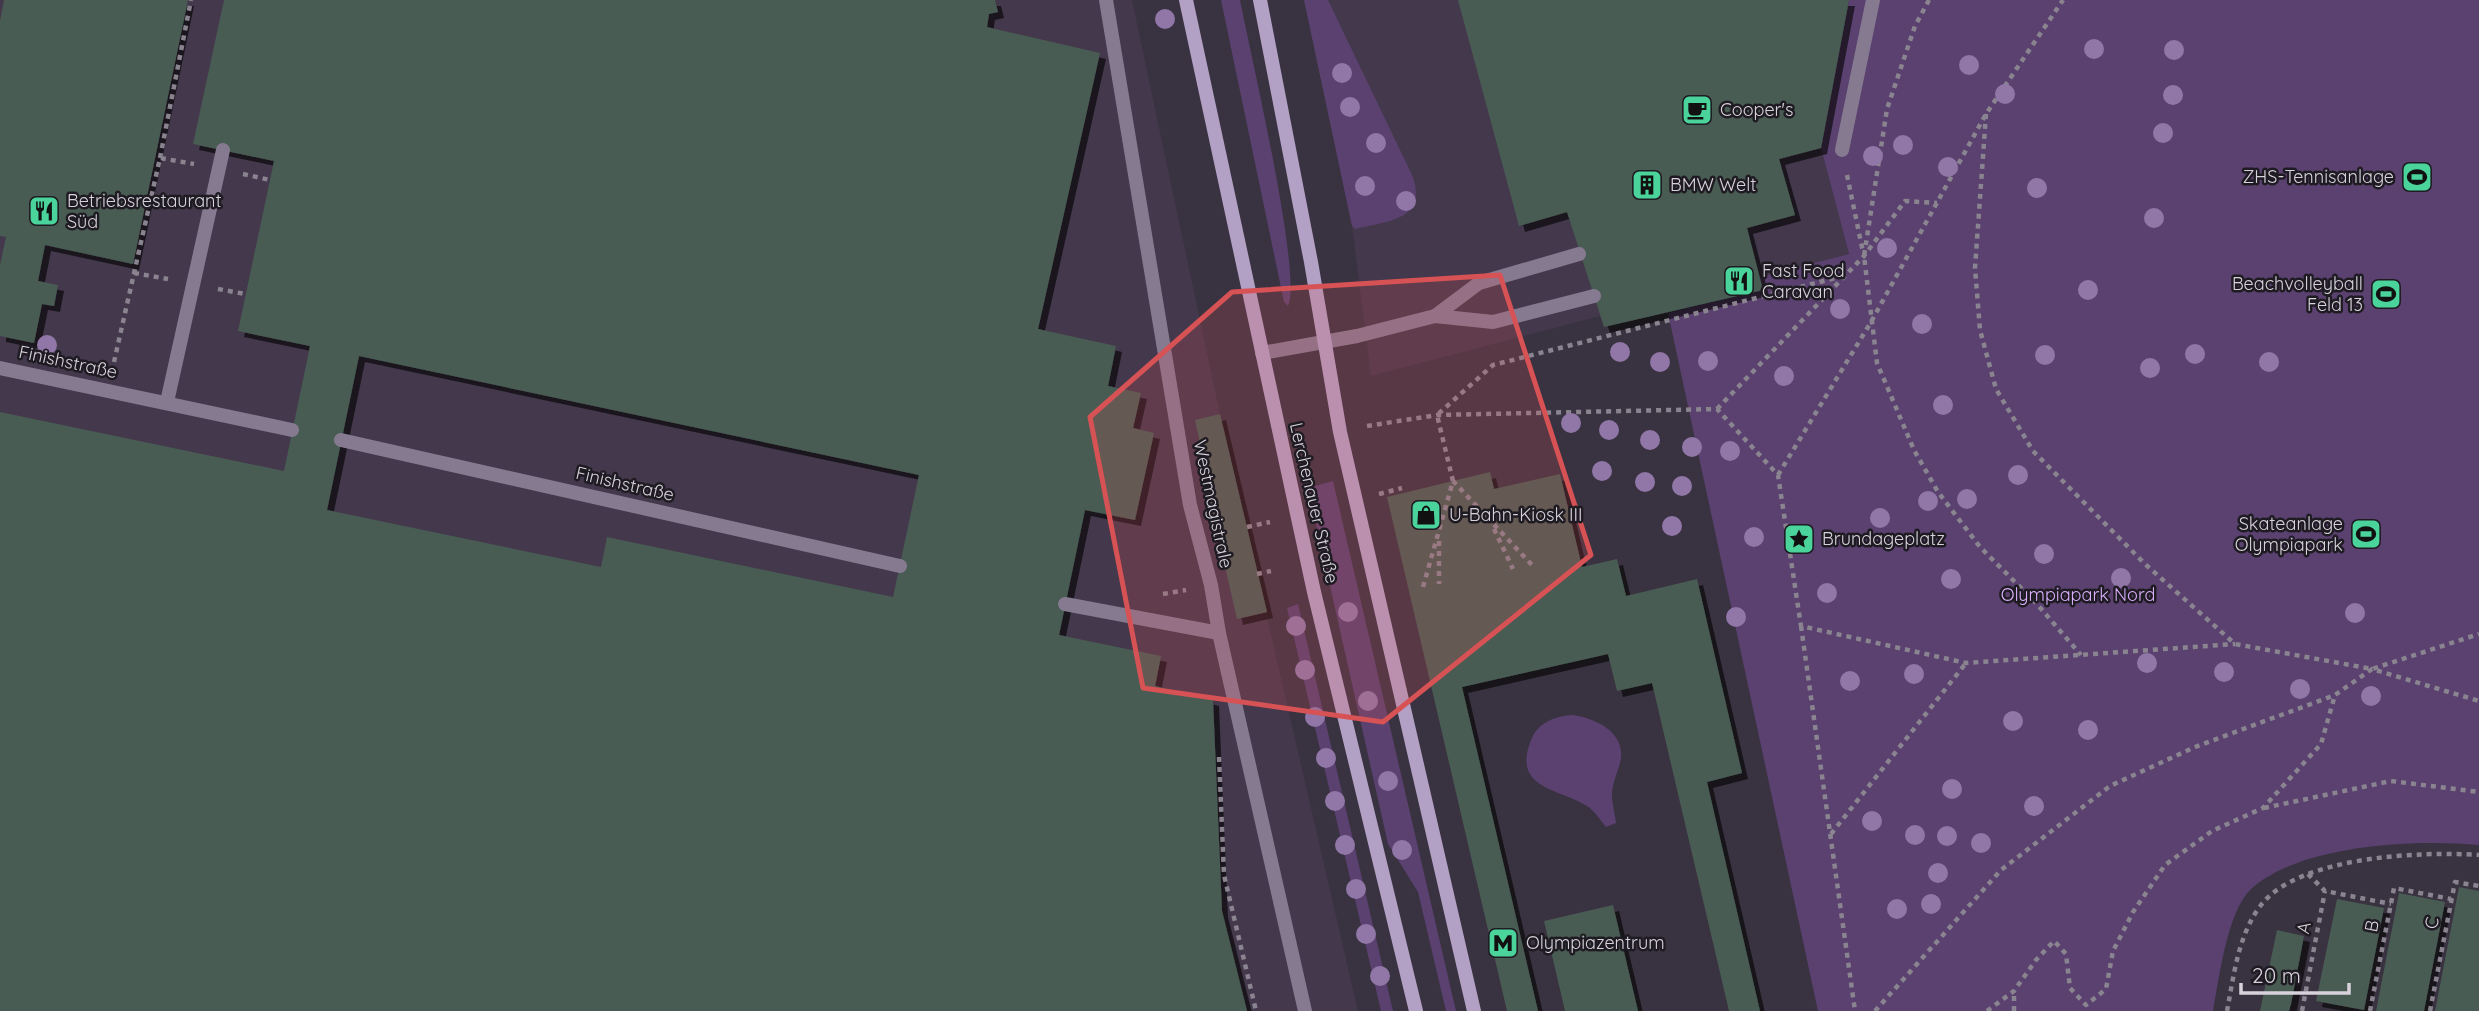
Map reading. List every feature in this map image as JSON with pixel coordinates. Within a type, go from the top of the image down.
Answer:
[{"type":"main road","name":"Lerchenauer Straße","points":[[1186,0],[1314,592],[1416,1011]]},
{"type":"main road","points":[[1260,0],[1354,496],[1474,1011]]},
{"type":"lane","name":"Westmagistrale","points":[[1106,0],[1190,505],[1211,585],[1219,633],[1305,1011]]},
{"type":"lane","points":[[1842,150],[1873,0]]},
{"type":"lane","points":[[167,402],[223,150]]},
{"type":"lane","points":[[1435,316],[1479,283],[1579,254]]},
{"type":"lane","points":[[1262,352],[1357,336],[1435,316],[1493,322],[1594,296]]},
{"type":"lane","name":"Finishstraße","points":[[0,368],[292,430]]},
{"type":"lane","name":"Finishstraße","points":[[341,440],[900,566]]},
{"type":"lane","points":[[1065,604],[1219,633]]},
{"type":"path","points":[[114,362],[160,158],[191,0]]},
{"type":"path","points":[[1864,256],[1887,109],[1915,26],[1929,0]]},
{"type":"path","points":[[1778,475],[1871,322],[1986,114],[2063,0]]},
{"type":"path","points":[[1986,114],[1975,268],[1980,330],[1996,389],[2033,451],[2145,564],[2235,644]]},
{"type":"path","points":[[1842,150],[1864,256],[1877,363],[1914,450],[1938,492],[1980,547],[2036,603],[2081,655]]},
{"type":"path","points":[[160,158],[270,180]]},
{"type":"path","points":[[1367,426],[1437,415],[1717,409],[1864,256],[1905,201],[1937,204]]},
{"type":"path","points":[[1437,415],[1493,365],[1843,276]]},
{"type":"path","points":[[1717,409],[1778,475],[1855,1011]]},
{"type":"path","points":[[1437,415],[1453,481],[1532,565]]},
{"type":"path","points":[[1423,587],[1453,481]]},
{"type":"path","points":[[1378,494],[1402,488]]},
{"type":"path","points":[[1247,527],[1270,522]]},
{"type":"path","points":[[1491,523],[1513,569]]},
{"type":"path","points":[[1438,537],[1439,584]]},
{"type":"path","points":[[1257,574],[1271,571]]},
{"type":"path","points":[[1152,596],[1211,585]]},
{"type":"path","points":[[1801,626],[1966,663],[2235,644],[2372,669],[2479,701]]},
{"type":"path","points":[[1875,1011],[2001,870],[2110,786],[2195,747],[2335,695],[2372,669],[2476,634]]},
{"type":"path","points":[[1830,835],[1966,663]]},
{"type":"path","points":[[2263,808],[2321,744],[2335,695]]},
{"type":"path","points":[[1987,1011],[2014,991],[2036,960],[2054,941],[2066,954],[2070,988],[2086,1005],[2105,989],[2113,951],[2133,912],[2165,865],[2212,831],[2263,808],[2391,781],[2479,792]]},
{"type":"path","points":[[2227,1011],[2239,950],[2248,927],[2262,904],[2281,887],[2308,874],[2363,859],[2479,855]]},
{"type":"path","points":[[2308,874],[2325,891],[2391,904]]},
{"type":"path","name":"C","points":[[2430,1011],[2455,881],[2479,886]]},
{"type":"path","name":"B","points":[[2370,1011],[2394,888],[2451,899]]},
{"type":"path","name":"A","points":[[2302,1011],[2325,891]]},
{"type":"path","points":[[2014,991],[2014,1011]]},
{"type":"highlighted area","points":[[1500,275],[1591,555],[1383,722],[1143,688],[1090,417],[1232,292]]},
{"type":"shaded area","points":[[0,0],[1132,0],[1220,414],[1358,1011],[0,1011]]},
{"type":"shaded area","points":[[1304,0],[1849,0],[1821,148],[1849,254],[1761,277],[1763,290],[1604,327],[1600,316],[1371,376],[1352,226]]},
{"type":"green space","points":[[1221,0],[1240,0],[1282,208],[1291,286],[1288,306],[1284,302]]},
{"type":"green space","points":[[1304,0],[1328,0],[1412,175],[1416,190],[1415,201],[1410,210],[1402,216],[1355,229],[1352,226]]},
{"type":"green space","name":"Olympiapark Nord","points":[[1849,0],[2479,0],[2479,845],[2424,843],[2360,848],[2299,862],[2273,874],[2251,889],[2236,913],[2221,964],[2213,1011],[1818,1011],[1668,313],[1763,290],[1760,277],[1849,254],[1821,148]]},
{"type":"green space","points":[[1333,481],[1456,1011],[1446,1011],[1418,892],[1388,844],[1308,488]]},
{"type":"green space","points":[[1298,604],[1393,1011],[1381,1011],[1287,608]]},
{"type":"green space","points":[[1573,715],[1590,719],[1606,728],[1618,740],[1621,749],[1612,795],[1616,823],[1606,827],[1587,806],[1540,784],[1527,768],[1527,755],[1535,732],[1554,718]]},
{"type":"building","points":[[4,0],[188,0],[133,264],[45,245],[38,281],[58,285],[54,306],[42,304],[34,343],[0,336],[0,265],[6,237],[0,236],[0,21]]},
{"type":"building","points":[[224,0],[995,0],[998,12],[989,14],[987,27],[1100,53],[1038,329],[1116,346],[1108,386],[1141,393],[1133,428],[1154,433],[1135,520],[1085,510],[1059,635],[1161,656],[1155,686],[1213,700],[1222,911],[1247,1011],[0,1011],[0,412],[284,471],[310,346],[238,331],[274,161],[193,144]],"holes":[[[359,356],[919,475],[893,597],[607,537],[601,567],[327,510]]]},
{"type":"building","name":"BMW Welt","points":[[1458,0],[1849,0],[1821,148],[1779,159],[1795,215],[1747,228],[1763,290],[1604,327],[1567,212],[1519,226]]},
{"type":"building","points":[[1220,414],[1267,612],[1237,619],[1199,453],[1202,452],[1195,420]]},
{"type":"building","points":[[1490,472],[1494,489],[1560,474],[1582,567],[1617,559],[1626,596],[1697,579],[1742,773],[1707,782],[1760,1011],[1729,1011],[1652,683],[1617,691],[1608,654],[1462,687],[1538,1011],[1507,1011],[1387,497]]},
{"type":"building","points":[[2459,887],[2479,891],[2479,1011],[2435,1011]]},
{"type":"building","points":[[2399,893],[2445,902],[2424,1011],[2376,1011]]},
{"type":"building","points":[[2337,899],[2384,908],[2364,1010],[2316,1001]]},
{"type":"building","points":[[1613,905],[1638,1011],[1565,1011],[1544,921]]},
{"type":"building","points":[[2277,930],[2304,936],[2291,1004],[2289,1011],[2260,1011]]},
{"type":"place","name":"Cooper's","points":[[1697,110]]},
{"type":"place","name":"ZHS-Tennisanlage","points":[[2417,177]]},
{"type":"place","name":"BMW Welt","points":[[1647,185]]},
{"type":"place","name":"Betriebsrestaurant Süd","points":[[44,211]]},
{"type":"place","name":"Fast Food Caravan","points":[[1739,281]]},
{"type":"place","name":"Beachvolleyball Feld 13","points":[[2386,294]]},
{"type":"place","name":"U-Bahn-Kiosk III","points":[[1426,515]]},
{"type":"place","name":"Skateanlage Olympiapark","points":[[2366,534]]},
{"type":"place","name":"Brundageplatz","points":[[1799,539]]},
{"type":"place","name":"Olympiazentrum","points":[[1503,943]]}]
